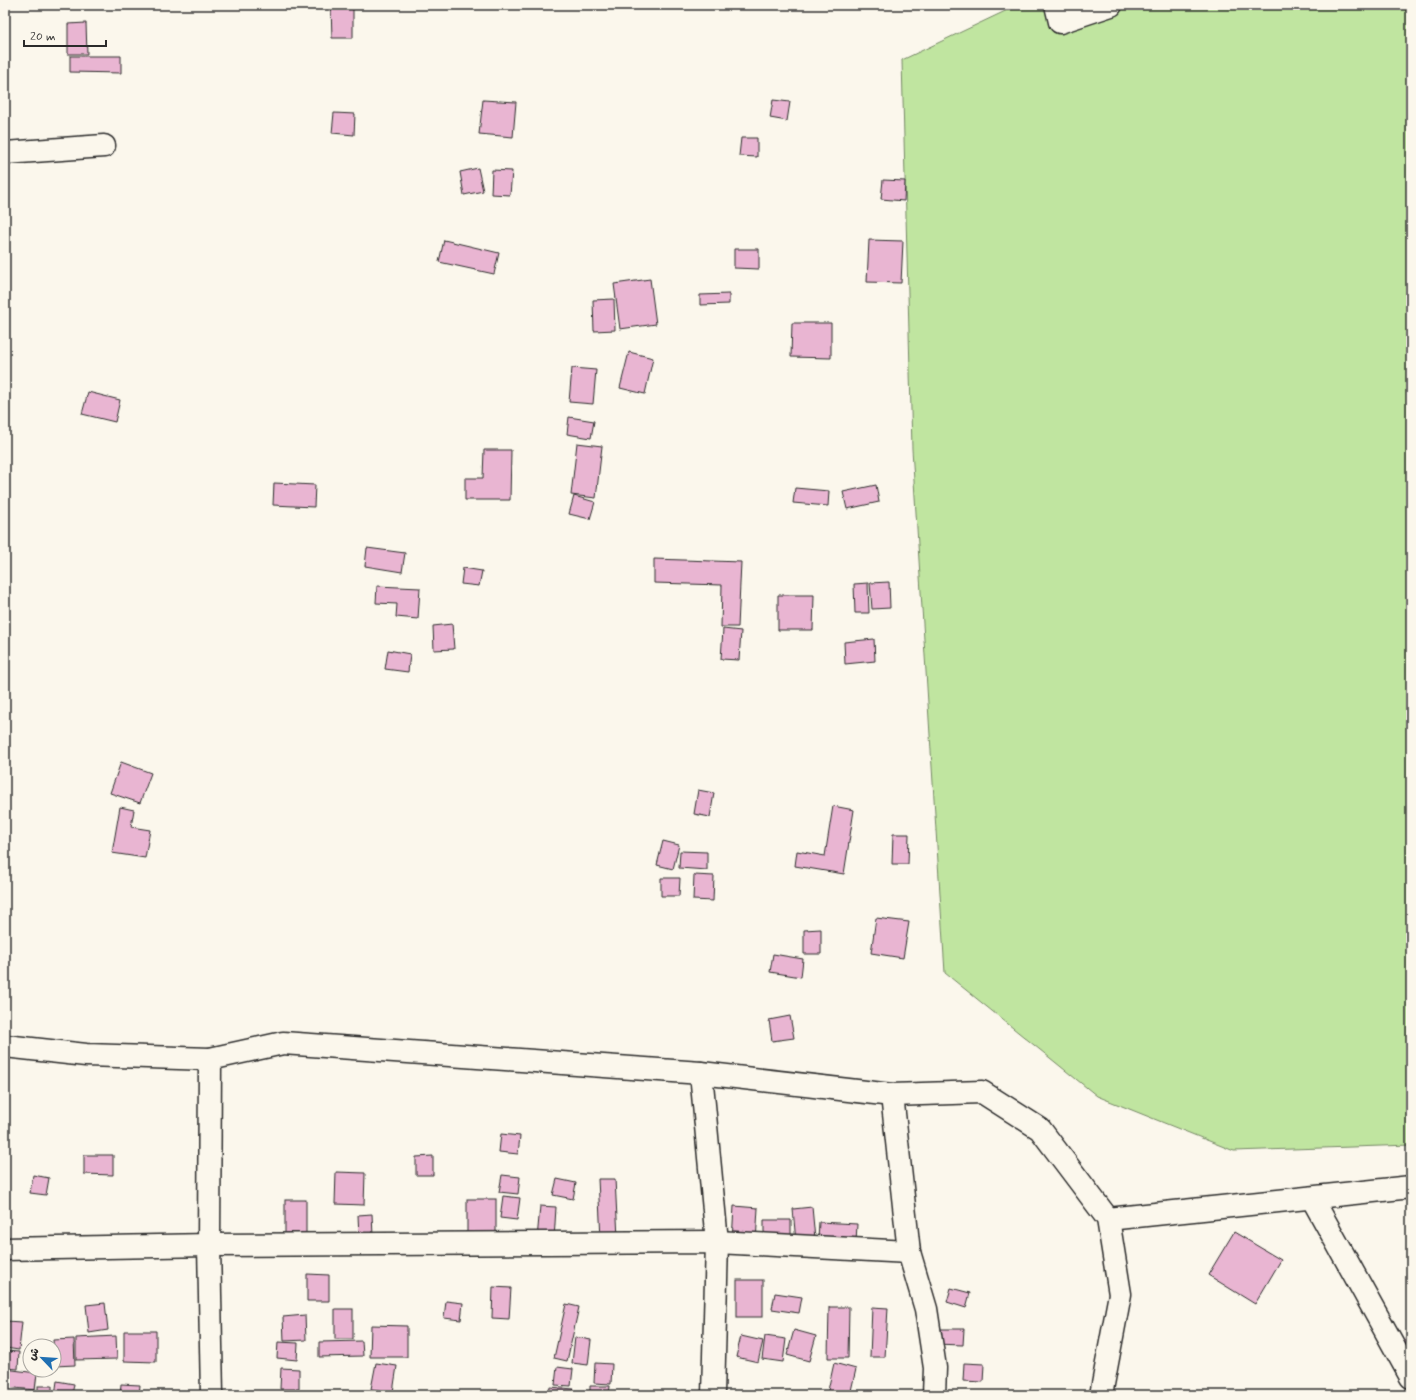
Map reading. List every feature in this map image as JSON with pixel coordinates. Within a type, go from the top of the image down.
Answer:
[{"type":"street","points":[[1056,5],[1060,22],[1111,5]]},
{"type":"street","points":[[5,153],[104,146]]},
{"type":"street","points":[[5,1046],[86,1055],[210,1059],[283,1043],[701,1073],[892,1095],[982,1092],[1040,1129],[1108,1219],[1120,1294],[1101,1395]]},
{"type":"street","points":[[210,1059],[209,1245],[212,1395]]},
{"type":"street","points":[[701,1073],[716,1242],[712,1395]]},
{"type":"street","points":[[892,1095],[909,1252],[926,1309],[935,1368],[934,1395]]},
{"type":"street","points":[[1108,1219],[1411,1187]]},
{"type":"street","points":[[1312,1198],[1411,1377]]},
{"type":"street","points":[[5,1249],[209,1245],[716,1242],[909,1252]]},
{"type":"green space","points":[[1018,5],[1411,5],[1411,1145],[1234,1151],[1097,1096],[945,973],[912,449],[902,60]]},
{"type":"building","points":[[331,7],[353,7],[353,38],[332,38]]},
{"type":"building","points":[[5,10],[9,14],[5,18]]},
{"type":"building","points":[[86,23],[87,54],[68,54],[68,24]]},
{"type":"building","points":[[70,56],[121,56],[121,73],[70,72]]},
{"type":"building","points":[[483,100],[516,102],[513,137],[479,134]]},
{"type":"building","points":[[773,100],[790,102],[787,121],[770,118]]},
{"type":"building","points":[[334,113],[355,114],[354,135],[332,133]]},
{"type":"building","points":[[741,138],[757,138],[757,157],[739,156]]},
{"type":"building","points":[[478,168],[483,191],[464,195],[460,172]]},
{"type":"building","points":[[492,170],[512,171],[510,195],[491,194]]},
{"type":"building","points":[[883,180],[905,181],[904,201],[881,199]]},
{"type":"building","points":[[444,240],[499,253],[494,274],[439,262]]},
{"type":"building","points":[[869,240],[903,241],[901,283],[867,282]]},
{"type":"building","points":[[734,249],[759,249],[759,269],[734,268]]},
{"type":"building","points":[[650,279],[656,324],[620,329],[614,284]]},
{"type":"building","points":[[729,294],[729,304],[700,305],[700,295]]},
{"type":"building","points":[[614,299],[615,330],[594,331],[593,300]]},
{"type":"building","points":[[792,323],[831,323],[831,358],[791,357]]},
{"type":"building","points":[[629,352],[653,358],[645,394],[620,388]]},
{"type":"building","points":[[572,368],[596,370],[593,404],[569,402]]},
{"type":"building","points":[[88,392],[120,400],[115,422],[82,414]]},
{"type":"building","points":[[569,417],[594,421],[591,438],[567,434]]},
{"type":"building","points":[[577,443],[602,446],[596,498],[571,495]]},
{"type":"building","points":[[484,450],[511,450],[510,500],[465,500],[465,478],[483,478]]},
{"type":"building","points":[[274,483],[315,485],[314,507],[273,505]]},
{"type":"building","points":[[876,485],[879,502],[847,509],[843,492]]},
{"type":"building","points":[[795,488],[829,491],[828,506],[793,503]]},
{"type":"building","points":[[574,496],[595,502],[590,519],[569,514]]},
{"type":"building","points":[[367,548],[405,553],[402,572],[365,566]]},
{"type":"building","points":[[654,559],[741,562],[738,627],[721,627],[722,585],[654,583]]},
{"type":"building","points":[[463,568],[482,571],[479,586],[461,584]]},
{"type":"building","points":[[889,582],[890,608],[872,609],[870,583]]},
{"type":"building","points":[[868,583],[869,613],[855,613],[854,584]]},
{"type":"building","points":[[377,586],[420,588],[418,619],[396,617],[397,604],[376,603]]},
{"type":"building","points":[[778,595],[814,595],[813,630],[778,630]]},
{"type":"building","points":[[452,624],[454,649],[434,650],[433,626]]},
{"type":"building","points":[[723,629],[741,631],[739,660],[721,659]]},
{"type":"building","points":[[874,639],[875,661],[845,664],[844,642]]},
{"type":"building","points":[[388,650],[410,654],[408,672],[385,669]]},
{"type":"building","points":[[121,762],[151,773],[140,803],[110,793]]},
{"type":"building","points":[[698,790],[714,793],[710,817],[694,814]]},
{"type":"building","points":[[833,806],[854,810],[844,874],[795,866],[797,851],[825,856]]},
{"type":"building","points":[[120,807],[134,810],[131,827],[150,830],[145,858],[112,853]]},
{"type":"building","points":[[893,834],[909,834],[908,864],[892,864]]},
{"type":"building","points":[[663,841],[679,845],[673,869],[657,865]]},
{"type":"building","points":[[680,851],[707,852],[707,870],[679,868]]},
{"type":"building","points":[[694,875],[714,876],[713,901],[693,900]]},
{"type":"building","points":[[661,878],[680,878],[679,896],[661,896]]},
{"type":"building","points":[[876,918],[909,922],[903,958],[871,953]]},
{"type":"building","points":[[821,929],[821,954],[804,954],[804,930]]},
{"type":"building","points":[[773,954],[803,959],[801,977],[770,972]]},
{"type":"building","points":[[790,1016],[794,1038],[772,1041],[769,1020]]},
{"type":"building","points":[[501,1134],[520,1136],[518,1154],[499,1152]]},
{"type":"building","points":[[84,1155],[113,1155],[113,1175],[84,1174]]},
{"type":"building","points":[[433,1156],[433,1175],[416,1175],[416,1157]]},
{"type":"building","points":[[336,1172],[365,1173],[364,1205],[335,1204]]},
{"type":"building","points":[[33,1175],[49,1178],[46,1195],[30,1193]]},
{"type":"building","points":[[502,1175],[520,1177],[518,1194],[499,1192]]},
{"type":"building","points":[[557,1179],[576,1183],[573,1199],[553,1195]]},
{"type":"building","points":[[598,1179],[615,1179],[618,1238],[601,1239]]},
{"type":"building","points":[[503,1196],[520,1198],[517,1220],[500,1218]]},
{"type":"building","points":[[467,1199],[496,1199],[496,1237],[467,1237]]},
{"type":"building","points":[[285,1200],[306,1200],[306,1236],[285,1236]]},
{"type":"building","points":[[540,1206],[556,1207],[554,1240],[537,1239]]},
{"type":"building","points":[[734,1206],[758,1208],[756,1242],[732,1241]]},
{"type":"building","points":[[812,1207],[815,1239],[796,1242],[793,1209]]},
{"type":"building","points":[[372,1214],[373,1236],[359,1237],[358,1215]]},
{"type":"building","points":[[764,1220],[791,1220],[791,1242],[764,1243]]},
{"type":"building","points":[[819,1222],[857,1224],[856,1242],[818,1240]]},
{"type":"building","points":[[1234,1232],[1281,1260],[1255,1304],[1208,1275]]},
{"type":"building","points":[[307,1274],[329,1275],[329,1301],[307,1301]]},
{"type":"building","points":[[737,1280],[763,1280],[763,1317],[737,1317]]},
{"type":"building","points":[[493,1287],[511,1288],[509,1319],[492,1318]]},
{"type":"building","points":[[951,1288],[970,1293],[966,1308],[947,1302]]},
{"type":"building","points":[[775,1293],[802,1297],[799,1313],[772,1309]]},
{"type":"building","points":[[446,1301],[463,1303],[461,1320],[444,1318]]},
{"type":"building","points":[[105,1303],[108,1330],[89,1333],[86,1305]]},
{"type":"building","points":[[566,1304],[579,1307],[567,1361],[554,1358]]},
{"type":"building","points":[[829,1307],[849,1307],[848,1358],[828,1358]]},
{"type":"building","points":[[872,1307],[888,1308],[885,1357],[870,1357]]},
{"type":"building","points":[[335,1309],[353,1309],[353,1339],[335,1339]]},
{"type":"building","points":[[305,1315],[306,1340],[284,1341],[283,1317]]},
{"type":"building","points":[[5,1321],[22,1322],[19,1350],[5,1348]]},
{"type":"building","points":[[371,1325],[407,1326],[407,1357],[370,1357]]},
{"type":"building","points":[[935,1329],[964,1329],[963,1345],[934,1344]]},
{"type":"building","points":[[794,1330],[816,1336],[809,1361],[787,1355]]},
{"type":"building","points":[[124,1331],[156,1331],[156,1362],[124,1361]]},
{"type":"building","points":[[1411,1335],[1411,1371],[1395,1346]]},
{"type":"building","points":[[116,1336],[117,1359],[76,1360],[76,1338]]},
{"type":"building","points":[[741,1336],[763,1341],[758,1362],[736,1357]]},
{"type":"building","points":[[765,1336],[786,1339],[783,1362],[762,1359]]},
{"type":"building","points":[[575,1337],[591,1340],[588,1365],[572,1363]]},
{"type":"building","points":[[74,1339],[75,1365],[62,1366],[62,1340]]},
{"type":"building","points":[[362,1341],[363,1356],[319,1357],[319,1342]]},
{"type":"building","points":[[278,1342],[298,1343],[297,1360],[277,1358]]},
{"type":"building","points":[[5,1351],[19,1352],[18,1369],[5,1368]]},
{"type":"building","points":[[376,1363],[397,1366],[393,1392],[371,1389]]},
{"type":"building","points":[[595,1363],[612,1364],[611,1384],[594,1383]]},
{"type":"building","points":[[834,1363],[856,1369],[850,1395],[827,1395]]},
{"type":"building","points":[[964,1363],[984,1364],[983,1382],[963,1381]]},
{"type":"building","points":[[557,1367],[573,1369],[571,1386],[555,1385]]},
{"type":"building","points":[[281,1368],[299,1369],[299,1389],[280,1389]]},
{"type":"building","points":[[5,1369],[22,1371],[22,1378],[36,1378],[35,1390],[5,1387]]},
{"type":"building","points":[[57,1381],[74,1384],[72,1395],[55,1395]]},
{"type":"building","points":[[121,1384],[140,1385],[139,1395],[120,1395]]},
{"type":"building","points":[[38,1386],[52,1386],[52,1395],[38,1395]]},
{"type":"building","points":[[590,1386],[610,1386],[609,1395],[590,1395]]},
{"type":"building","points":[[550,1387],[574,1389],[573,1395],[549,1395]]}]
